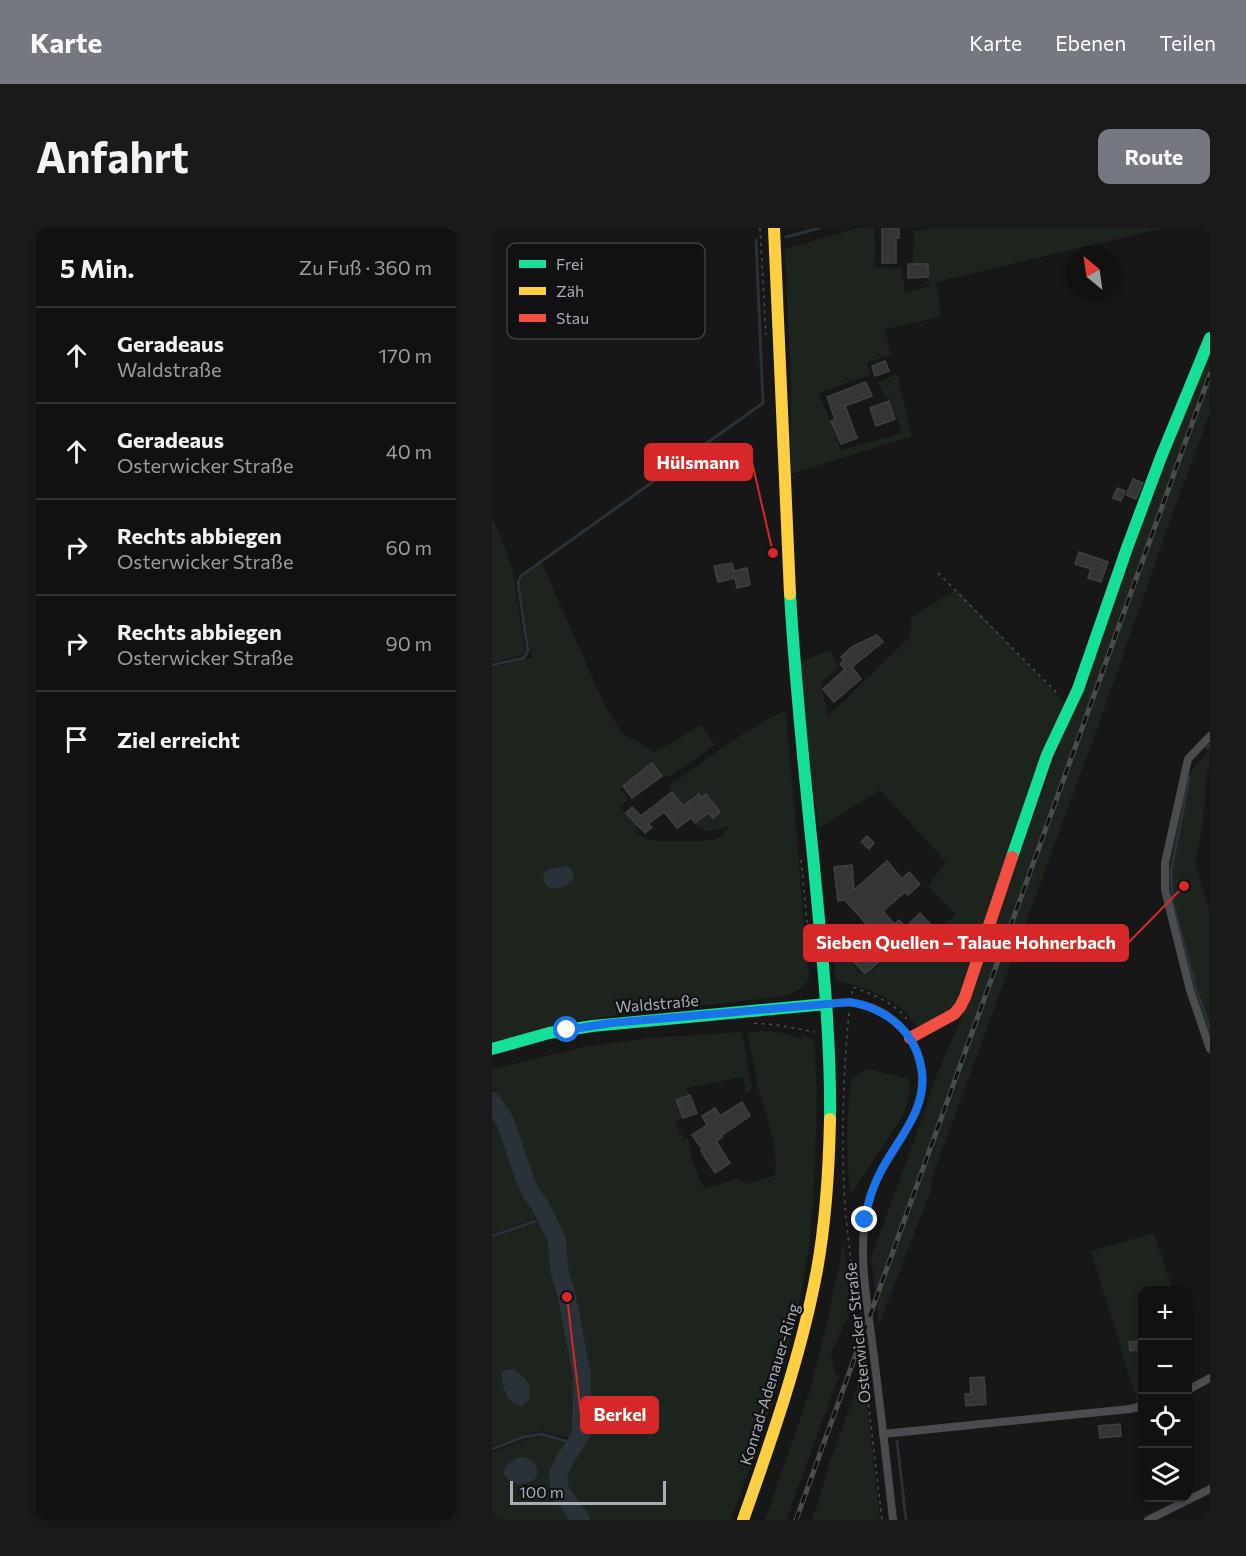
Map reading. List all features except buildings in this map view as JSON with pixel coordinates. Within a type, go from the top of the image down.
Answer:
[{"type":"main road","name":"Konrad-Adenauer-Ring","points":[[743,1520],[780,1417],[801,1346],[816,1275],[828,1168],[830,1068],[827,1004],[791,626],[774,228]]},
{"type":"main road","points":[[910,1038],[954,1014],[965,997],[1047,755],[1078,689],[1161,457],[1210,338]]},
{"type":"main road","name":"Waldstraße","points":[[492,1049],[549,1033],[601,1025],[827,1004]]},
{"type":"street","points":[[1210,736],[1188,759],[1165,862],[1165,890],[1190,990],[1210,1049]]},
{"type":"street","name":"Osterwicker Straße","points":[[827,1004],[850,1002],[877,1010],[898,1023],[910,1038],[921,1065],[920,1102],[912,1121],[875,1183],[867,1211],[863,1242],[893,1520]]},
{"type":"street","points":[[1192,1388],[1210,1378]]},
{"type":"street","points":[[883,1434],[1138,1407]]},
{"type":"street","points":[[1148,1520],[1210,1489]]},
{"type":"path","points":[[938,573],[1062,698],[1071,704]]},
{"type":"path","points":[[751,1023],[777,1024],[816,1032]]},
{"type":"path","points":[[843,1165],[846,1042]]},
{"type":"path","points":[[867,1398],[882,1520]]},
{"type":"shaded area","points":[[858,228],[874,228],[875,267],[902,268],[905,293],[929,286],[927,264],[913,264],[914,230],[925,230],[926,228],[1163,228],[1087,246],[1066,246],[1066,251],[936,282],[941,317],[885,329],[891,354],[867,363],[871,374],[819,393],[841,450],[902,433],[889,397],[885,398],[878,382],[897,374],[912,436],[791,474],[791,391],[785,249]]},
{"type":"shaded area","points":[[1210,346],[1210,413],[934,1172],[930,1193],[879,1324],[871,1257],[924,1114],[933,1083],[971,996],[979,961]]},
{"type":"shaded area","points":[[492,517],[513,570],[525,651],[523,655],[492,662]]},
{"type":"shaded area","points":[[542,563],[596,686],[609,713],[623,734],[655,752],[701,725],[715,745],[671,776],[662,776],[652,763],[620,788],[628,799],[620,807],[638,825],[635,832],[639,835],[652,840],[694,841],[716,839],[722,835],[729,826],[707,831],[695,823],[707,811],[713,818],[720,813],[707,794],[701,798],[698,794],[690,800],[686,811],[669,786],[740,736],[785,711],[809,979],[802,988],[785,996],[571,1022],[492,1042],[492,667],[532,658],[520,582],[523,577]]},
{"type":"shaded area","points":[[957,589],[1064,703],[962,995],[943,1016],[917,1027],[901,1008],[891,1001],[871,991],[836,980],[832,940],[840,941],[858,972],[866,976],[894,950],[904,960],[956,914],[928,886],[946,862],[880,790],[818,829],[799,663],[830,650],[839,668],[821,683],[828,716],[910,637],[912,617]]},
{"type":"shaded area","points":[[1210,749],[1203,823],[1195,863],[1210,913],[1210,1047],[1168,903],[1166,868],[1182,784]]},
{"type":"shaded area","points":[[568,866],[574,874],[572,881],[557,889],[547,886],[543,876],[545,872],[552,868]]},
{"type":"shaded area","points":[[771,1031],[803,1040],[801,1033],[814,1041],[817,1113],[811,1221],[808,1255],[792,1335],[774,1398],[731,1520],[586,1520],[567,1493],[563,1482],[568,1465],[584,1438],[587,1377],[584,1346],[566,1282],[565,1251],[562,1238],[529,1177],[511,1120],[492,1088],[492,1069],[583,1047],[648,1038],[742,1032],[752,1088],[746,1095],[743,1077],[687,1088],[689,1095],[676,1100],[683,1118],[675,1122],[684,1140],[688,1137],[692,1161],[703,1186],[706,1188],[739,1178],[746,1184],[776,1175],[773,1139],[758,1087],[747,1032]]},
{"type":"shaded area","points":[[868,1069],[909,1079],[908,1101],[903,1116],[853,1191],[850,1191],[847,1135],[851,1079]]},
{"type":"shaded area","points":[[492,1111],[502,1125],[519,1181],[540,1217],[492,1234]]},
{"type":"shaded area","points":[[541,1220],[552,1244],[559,1300],[574,1351],[578,1378],[572,1439],[542,1431],[492,1446],[492,1238]]},
{"type":"shaded area","points":[[1154,1233],[1172,1286],[1138,1286],[1138,1401],[1137,1401],[1091,1251]]},
{"type":"shaded area","points":[[844,1241],[850,1312],[831,1353],[835,1374],[840,1376],[786,1520],[765,1520],[810,1391]]},
{"type":"shaded area","points":[[514,1369],[524,1378],[529,1389],[529,1399],[522,1406],[512,1402],[506,1394],[503,1383],[502,1372]]},
{"type":"shaded area","points":[[863,1372],[880,1520],[812,1520],[828,1467]]},
{"type":"shaded area","points":[[542,1436],[571,1445],[558,1462],[553,1482],[557,1497],[574,1520],[492,1520],[492,1453],[524,1440]]},
{"type":"shaded area","points":[[521,1457],[534,1463],[537,1474],[532,1481],[518,1484],[510,1481],[503,1473],[507,1465]]},
{"type":"waterway","points":[[786,237],[820,228]]},
{"type":"waterway","points":[[492,665],[524,658],[528,651],[518,583],[521,576],[763,403],[756,240]]},
{"type":"waterway","points":[[1207,748],[1210,745]]},
{"type":"waterway","points":[[1189,778],[1171,872],[1173,903],[1196,989],[1210,1029]]},
{"type":"waterway","points":[[492,1101],[505,1121],[531,1193],[540,1205],[557,1240],[559,1269],[567,1297],[582,1376],[581,1435],[558,1475],[560,1491],[581,1520]]},
{"type":"waterway","points":[[492,1236],[545,1218]]},
{"type":"waterway","points":[[492,1449],[523,1437],[542,1434],[575,1444]]},
{"type":"waterway","points":[[897,1441],[906,1520]]},
{"type":"railway","points":[[796,1520],[1210,374]]},
{"type":"traffic: fast","points":[[1012,857],[1047,755],[1078,689],[1161,457],[1210,338]]},
{"type":"traffic: fast","points":[[790,594],[825,987],[830,1119]]},
{"type":"traffic: fast","points":[[492,1049],[549,1033],[592,1026],[827,1004]]},
{"type":"traffic: slow","points":[[774,228],[790,594]]},
{"type":"traffic: slow","points":[[743,1520],[785,1397],[803,1334],[817,1270],[825,1214],[830,1119]]},
{"type":"traffic: jam","points":[[910,1038],[954,1014],[960,1007],[1012,857]]},
{"type":"place","name":"Hülsmann","points":[[773,553]]},
{"type":"place","name":"Sieben Quellen – Talaue Hohnerbach","points":[[1184,886]]},
{"type":"place","name":"Berkel","points":[[567,1297]]},
{"type":"route","points":[[567,1030],[611,1023],[850,1002],[877,1010],[891,1018],[910,1038],[920,1060],[922,1076],[920,1102],[912,1121],[881,1170],[870,1197],[865,1220]]}]
